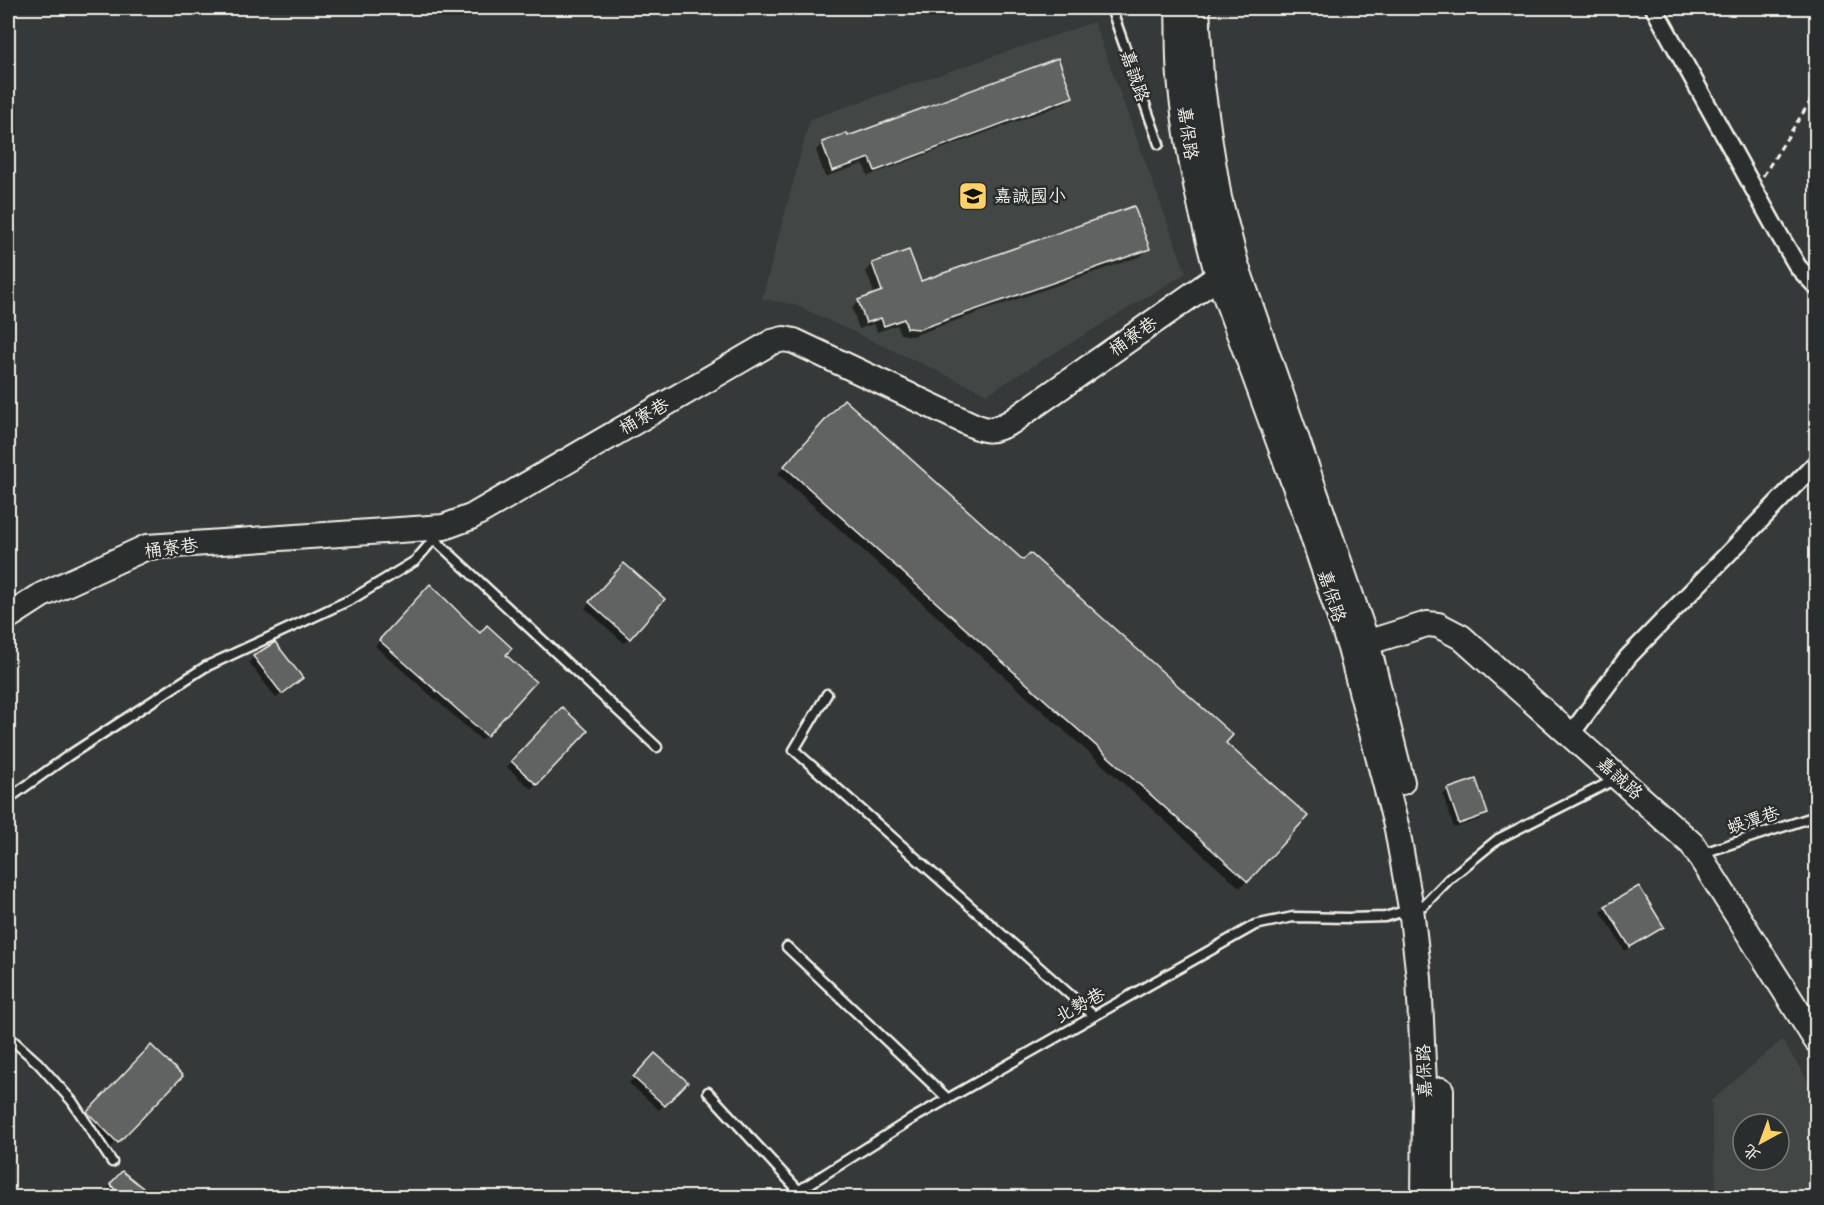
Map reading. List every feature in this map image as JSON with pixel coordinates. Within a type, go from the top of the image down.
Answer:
[{"type":"street","name":"嘉保路","points":[[1178,8],[1180,76],[1198,193],[1358,645],[1409,812],[1417,907],[1425,1105],[1424,1197]]},
{"type":"street","name":"嘉保路","points":[[1197,8],[1201,68],[1227,270]]},
{"type":"street","points":[[1654,8],[1798,267],[1816,286]]},
{"type":"street","name":"桶寮巷","points":[[8,616],[42,594],[147,547],[439,533],[471,517],[772,342],[784,339],[794,341],[981,429],[995,431],[1227,270]]},
{"type":"street","points":[[1571,734],[1628,657],[1816,463]]},
{"type":"street","name":"嘉誠路","points":[[1358,645],[1427,624],[1452,630],[1461,637],[1620,777],[1692,844],[1816,1040]]},
{"type":"street","name":"嘉保路","points":[[1417,907],[1434,988],[1440,1070],[1441,1197]]},
{"type":"lane","name":"嘉誠路","points":[[1111,8],[1159,144]]},
{"type":"lane","points":[[8,799],[68,756],[205,667],[352,599],[415,561],[439,533],[657,747]]},
{"type":"lane","points":[[827,694],[794,750],[1094,1016]]},
{"type":"lane","points":[[1417,907],[1498,839],[1620,777]]},
{"type":"lane","name":"蜈潭巷","points":[[1699,854],[1745,841],[1816,816]]},
{"type":"lane","name":"北勢巷","points":[[788,1197],[912,1119],[1255,926],[1293,917],[1385,917],[1417,907]]},
{"type":"lane","points":[[787,947],[948,1099]]},
{"type":"lane","points":[[8,1036],[38,1063],[72,1101],[112,1162]]},
{"type":"lane","points":[[708,1092],[799,1191]]},
{"type":"path","points":[[1755,190],[1813,97],[1816,78]]},
{"type":"shaded area","name":"嘉誠國小","points":[[1094,22],[1186,273],[987,394],[793,304],[762,299],[810,119]]},
{"type":"shaded area","points":[[1782,1040],[1816,1094],[1816,1197],[1717,1197],[1711,1101]]},
{"type":"building","points":[[1058,58],[1073,97],[875,171],[870,158],[832,171],[822,142],[847,133],[848,136]]},
{"type":"building","points":[[1134,206],[1150,249],[920,329],[907,328],[904,319],[884,326],[881,318],[866,323],[858,300],[882,291],[872,263],[909,250],[921,281]]},
{"type":"building","points":[[844,399],[1023,560],[1030,553],[1233,735],[1226,743],[1308,816],[1248,882],[784,466]]},
{"type":"building","points":[[624,563],[665,599],[630,639],[589,602]]},
{"type":"building","points":[[430,584],[480,633],[487,625],[512,648],[506,655],[536,682],[487,736],[379,640]]},
{"type":"building","points":[[275,642],[303,678],[282,694],[253,656]]},
{"type":"building","points":[[562,707],[588,731],[537,785],[511,761]]},
{"type":"building","points":[[1476,779],[1488,814],[1459,824],[1447,789]]},
{"type":"building","points":[[1639,886],[1664,927],[1630,947],[1605,906]]},
{"type":"building","points":[[151,1045],[183,1076],[118,1143],[87,1112]]},
{"type":"building","points":[[655,1053],[688,1082],[665,1106],[633,1077]]},
{"type":"building","points":[[122,1171],[154,1197],[122,1197],[110,1184]]},
{"type":"place","name":"嘉誠國小","points":[[973,196]]}]
